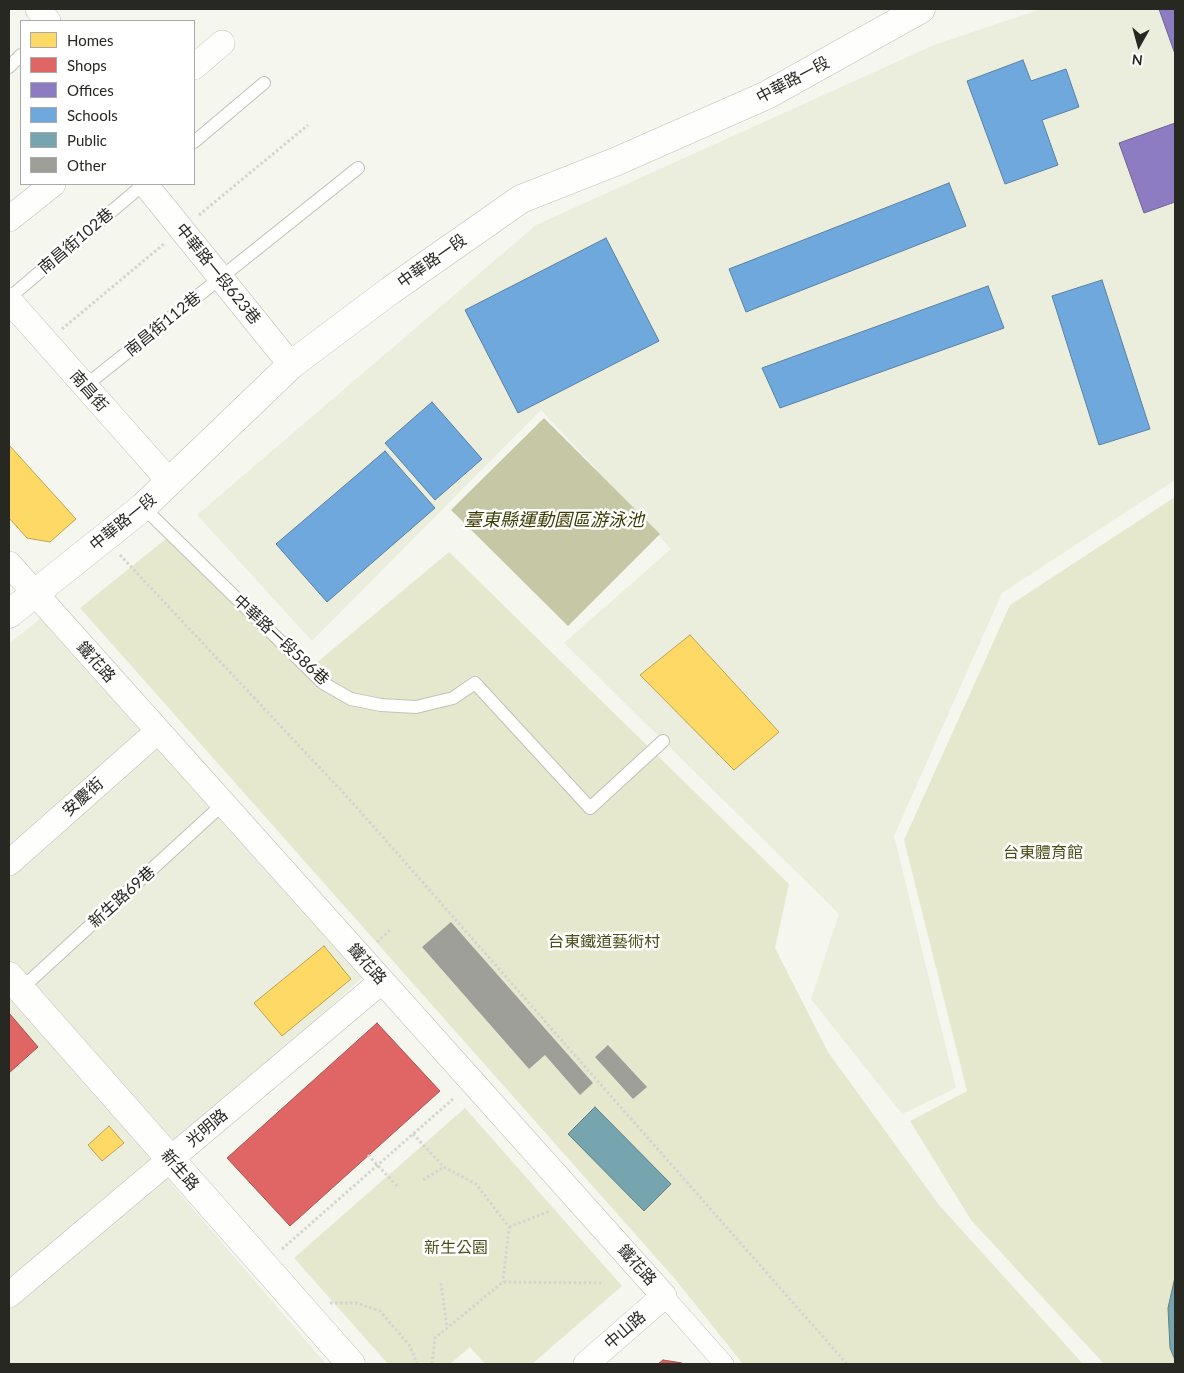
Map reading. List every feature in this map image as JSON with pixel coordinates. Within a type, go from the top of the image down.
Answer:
[{"type":"street","points":[[38,9],[47,20]]},
{"type":"street","name":"中華路一段","points":[[9,614],[143,507],[291,364],[391,290],[522,199],[615,162],[767,95],[921,9]]},
{"type":"street","points":[[195,66],[222,43]]},
{"type":"street","points":[[9,219],[52,185]]},
{"type":"street","name":"中華路一段623巷","points":[[145,185],[222,277],[291,364]]},
{"type":"street","name":"南昌街","points":[[9,298],[170,482]]},
{"type":"street","name":"鐵花路","points":[[9,564],[724,1364]]},
{"type":"street","name":"安慶街","points":[[9,863],[158,731]]},
{"type":"street","name":"光明路","points":[[9,1296],[382,981]]},
{"type":"street","name":"新生路","points":[[15,983],[351,1364]]},
{"type":"street","name":"中山路","points":[[586,1364],[664,1296]]},
{"type":"lane","points":[[9,67],[20,56]]},
{"type":"lane","points":[[195,141],[264,82]]},
{"type":"lane","name":"南昌街112巷","points":[[85,386],[358,168]]},
{"type":"lane","name":"南昌街102巷","points":[[9,298],[143,185]]},
{"type":"lane","name":"中華路一段586巷","points":[[143,507],[323,683],[351,699],[381,705],[416,707],[453,698],[474,683],[590,808],[663,741]]},
{"type":"lane","name":"新生路69巷","points":[[15,983],[223,804]]},
{"type":"path","points":[[104,538],[351,801],[847,1364]]},
{"type":"path","points":[[372,947],[390,930]]},
{"type":"path","points":[[282,1249],[453,1098]]},
{"type":"path","points":[[413,1134],[444,1167],[476,1184],[509,1226],[503,1282]]},
{"type":"path","points":[[368,1155],[399,1188]]},
{"type":"path","points":[[423,1180],[444,1167]]},
{"type":"path","points":[[509,1226],[550,1211]]},
{"type":"path","points":[[441,1282],[447,1328]]},
{"type":"path","points":[[432,1364],[435,1338],[503,1282],[604,1283]]},
{"type":"path","points":[[330,1303],[356,1303],[380,1312],[410,1346],[417,1364]]},
{"type":"shaded area","points":[[1041,9],[1175,9],[1175,480],[1002,593],[894,836],[956,1088],[902,1114],[811,999],[839,914],[564,643],[671,549],[541,410],[312,641],[197,515],[536,225],[934,45]]},
{"type":"shaded area","points":[[47,613],[368,972],[157,1167],[326,1364],[9,1364],[9,644]]},
{"type":"green space","name":"台東體育館","points":[[1175,497],[1175,1364],[1104,1364],[971,1220],[910,1121],[967,1091],[904,840],[1010,605]]},
{"type":"green space","name":"台東鐵道藝術村","points":[[172,534],[315,664],[449,552],[789,884],[775,948],[828,1052],[939,1205],[1083,1364],[743,1364],[675,1279],[80,608]]},
{"type":"green space","name":"新生公園","points":[[465,1108],[622,1286],[532,1364],[485,1364],[470,1347],[450,1364],[388,1364],[294,1258]]},
{"type":"water","name":"臺東縣運動園區游泳池","points":[[544,418],[660,534],[568,626],[451,510]]},
{"type":"building: Homes","points":[[9,445],[76,519],[50,542],[27,538],[9,518]]},
{"type":"building: Homes","points":[[690,635],[779,732],[734,770],[640,675]]},
{"type":"building: Homes","points":[[324,946],[351,979],[282,1036],[254,1003]]},
{"type":"building: Homes","points":[[109,1126],[124,1143],[102,1161],[88,1145]]},
{"type":"building: Shops","points":[[9,1013],[38,1047],[9,1073]]},
{"type":"building: Shops","points":[[377,1023],[440,1091],[290,1226],[227,1158]]},
{"type":"building: Shops","points":[[663,1360],[682,1363],[683,1364],[658,1364]]},
{"type":"building: Offices","points":[[1159,9],[1175,9],[1175,54]]},
{"type":"building: Offices","points":[[1175,123],[1175,202],[1144,213],[1119,143]]},
{"type":"building: Schools","points":[[1023,60],[1031,81],[1066,69],[1079,107],[1042,120],[1058,165],[1005,184],[967,81]]},
{"type":"building: Schools","points":[[949,183],[966,226],[746,312],[729,269]]},
{"type":"building: Schools","points":[[606,238],[659,341],[518,413],[465,310]]},
{"type":"building: Schools","points":[[1102,280],[1150,429],[1099,445],[1052,296]]},
{"type":"building: Schools","points":[[988,286],[1004,328],[780,408],[762,368]]},
{"type":"building: Schools","points":[[432,402],[482,459],[435,500],[385,443]]},
{"type":"building: Schools","points":[[385,451],[435,508],[327,602],[276,544]]},
{"type":"building: Public","points":[[595,1107],[671,1184],[644,1211],[568,1134]]},
{"type":"building: Public","points":[[1175,1277],[1175,1360],[1170,1348],[1168,1308]]},
{"type":"building: Other","points":[[451,922],[593,1083],[580,1095],[545,1055],[529,1069],[422,947]]},
{"type":"building: Other","points":[[608,1045],[647,1087],[633,1099],[595,1057]]}]
